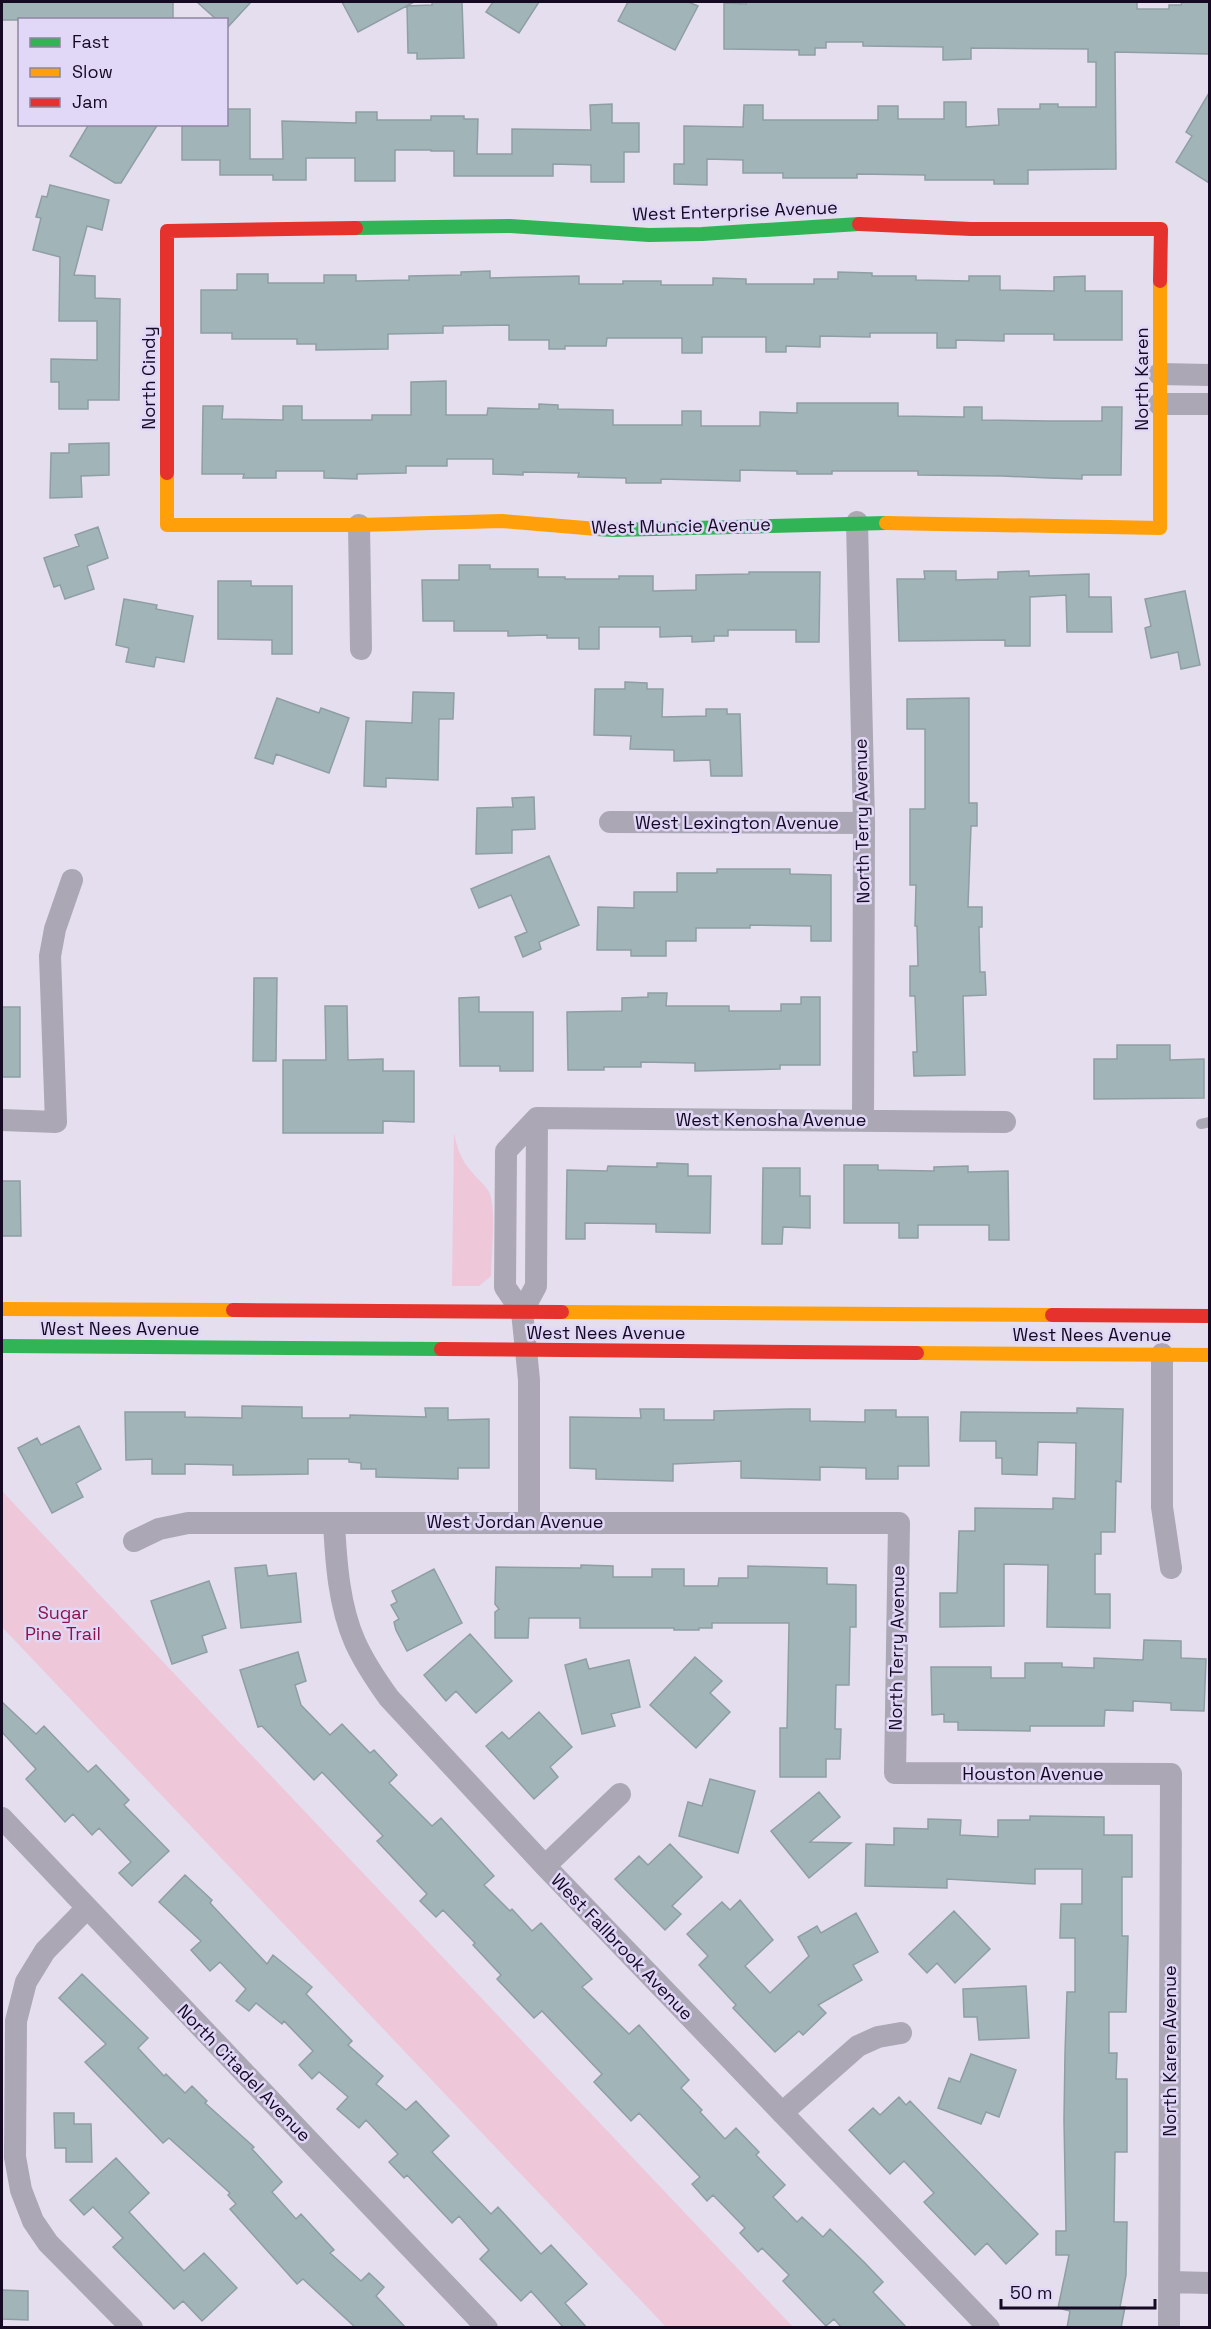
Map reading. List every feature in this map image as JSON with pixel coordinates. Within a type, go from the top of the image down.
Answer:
[{"type":"street","name":"West Enterprise Avenue","points":[[167,231],[510,226],[649,235],[859,224],[971,229],[1161,229]]},
{"type":"street","name":"North Karen","points":[[1160,528],[1161,229]]},
{"type":"street","name":"North Cindy","points":[[167,231],[167,525]]},
{"type":"street","points":[[1159,374],[1209,375]]},
{"type":"street","points":[[1159,404],[1209,404]]},
{"type":"street","name":"West Muncie Avenue","points":[[167,525],[360,525],[502,521],[613,530],[856,522],[1160,528]]},
{"type":"street","name":"North Terry Avenue","points":[[856,522],[864,823],[863,1120]]},
{"type":"street","points":[[360,525],[361,649]]},
{"type":"street","name":"West Lexington Avenue","points":[[610,822],[864,823]]},
{"type":"street","points":[[2,1120],[56,1122],[50,956],[55,929],[72,880]]},
{"type":"street","points":[[522,1311],[536,1286],[537,1119]]},
{"type":"street","points":[[529,1522],[529,1380],[526,1350],[522,1311],[505,1287],[506,1151],[537,1119]]},
{"type":"street","name":"West Kenosha Avenue","points":[[537,1119],[1005,1122]]},
{"type":"street","name":"West Nees Avenue","points":[[2,1309],[1209,1316]]},
{"type":"street","name":"West Nees Avenue","points":[[2,1346],[1209,1354]]},
{"type":"street","points":[[1162,1354],[1162,1507],[1171,1568]]},
{"type":"street","name":"West Jordan Avenue","points":[[134,1541],[159,1529],[188,1523],[899,1523]]},
{"type":"street","name":"West Fallbrook Avenue","points":[[334,1523],[335,1559],[354,1640],[369,1669],[389,1698],[545,1866],[989,2328]]},
{"type":"street","name":"North Terry Avenue","points":[[895,1773],[899,1523]]},
{"type":"street","name":"Houston Avenue","points":[[895,1773],[1171,1774]]},
{"type":"street","name":"North Karen Avenue","points":[[1169,2328],[1171,1774]]},
{"type":"street","points":[[545,1866],[620,1794]]},
{"type":"street","name":"North Citadel Avenue","points":[[2,1818],[487,2328]]},
{"type":"street","points":[[87,1908],[45,1951],[26,1982],[16,2021],[15,2157],[21,2190],[33,2221],[48,2243],[132,2328]]},
{"type":"street","points":[[782,2114],[858,2046],[878,2037],[901,2033]]},
{"type":"street","points":[[1170,2282],[1209,2283]]},
{"type":"green space","points":[[454,1133],[462,1158],[489,1192],[493,1209],[491,1276],[479,1286],[452,1286]]},
{"type":"green space","name":"Sugar Pine Trail","points":[[2,1491],[793,2327],[666,2327],[2,1627]]},
{"type":"building","points":[[2,2],[173,2],[173,18],[18,18],[18,20],[2,20]]},
{"type":"building","points":[[197,2],[251,2],[228,27],[228,18],[215,18]]},
{"type":"building","points":[[342,2],[414,2],[358,32]]},
{"type":"building","points":[[432,2],[462,2],[464,58],[417,59],[417,53],[408,53],[407,6],[432,5]]},
{"type":"building","points":[[493,2],[539,2],[519,33],[486,12]]},
{"type":"building","points":[[628,2],[688,2],[698,6],[675,50],[618,21]]},
{"type":"building","points":[[746,2],[1137,2],[1137,9],[1169,9],[1169,5],[1181,5],[1182,2],[1209,2],[1209,54],[1115,52],[1116,169],[1028,170],[1028,184],[994,184],[994,180],[925,180],[925,175],[857,174],[857,178],[783,178],[783,173],[743,173],[743,160],[707,159],[707,185],[674,184],[674,164],[684,164],[684,126],[743,127],[744,105],[763,105],[763,120],[878,120],[878,106],[898,106],[898,119],[944,119],[944,102],[966,102],[966,127],[999,125],[998,109],[1040,109],[1040,104],[1058,104],[1058,107],[1096,107],[1096,62],[1088,62],[1088,49],[971,48],[971,59],[943,60],[943,47],[863,46],[863,42],[826,42],[826,48],[815,48],[815,55],[799,55],[799,50],[724,49],[724,3],[746,4]]},
{"type":"building","points":[[1209,93],[1209,183],[1176,162],[1192,136],[1186,132]]},
{"type":"building","points":[[612,104],[612,123],[639,123],[639,152],[624,152],[624,182],[591,182],[591,165],[553,164],[553,176],[454,176],[454,151],[395,150],[395,181],[355,181],[355,158],[306,158],[306,180],[273,180],[273,175],[220,175],[220,160],[182,160],[182,126],[228,126],[228,109],[250,109],[250,159],[283,159],[282,121],[356,123],[356,112],[377,112],[377,120],[431,120],[431,116],[464,116],[464,119],[478,119],[477,154],[512,154],[512,129],[591,130],[590,105]]},
{"type":"building","points":[[88,126],[157,126],[121,183],[115,183],[70,156]]},
{"type":"building","points":[[50,185],[109,200],[102,230],[87,226],[74,275],[95,276],[95,298],[120,299],[119,400],[88,400],[88,409],[59,409],[59,382],[51,382],[51,359],[97,360],[97,321],[59,321],[60,257],[33,250],[41,218],[36,217],[42,196],[47,197]]},
{"type":"building","points":[[490,271],[490,278],[579,276],[579,284],[661,281],[661,285],[713,285],[713,278],[746,279],[746,284],[814,284],[814,279],[838,279],[838,272],[872,273],[872,276],[916,276],[916,280],[969,281],[969,276],[1000,276],[1000,290],[1054,291],[1054,277],[1085,276],[1085,291],[1122,291],[1122,340],[1054,340],[1054,334],[1004,334],[1004,341],[956,340],[956,348],[937,348],[937,333],[870,333],[870,337],[820,336],[820,347],[786,346],[786,352],[766,352],[766,337],[702,337],[702,353],[682,353],[682,338],[607,338],[606,346],[565,346],[565,349],[549,349],[549,340],[509,340],[509,325],[443,326],[443,333],[388,334],[388,349],[316,350],[316,344],[297,344],[297,339],[232,339],[232,333],[201,333],[201,290],[237,290],[237,274],[268,274],[268,283],[324,283],[324,275],[356,275],[356,281],[409,280],[409,276],[461,275],[461,272]]},
{"type":"building","points":[[446,381],[446,415],[487,415],[488,408],[539,409],[539,404],[558,405],[558,409],[613,410],[613,425],[682,425],[682,411],[701,411],[701,426],[760,426],[760,412],[797,413],[797,403],[898,403],[898,416],[964,417],[964,407],[982,407],[982,420],[1048,421],[1102,421],[1102,407],[1122,407],[1121,475],[1082,475],[1082,479],[918,475],[918,471],[832,471],[832,474],[797,474],[797,471],[740,470],[740,481],[661,479],[661,483],[626,483],[626,478],[578,477],[579,473],[493,474],[493,459],[447,459],[447,466],[406,466],[406,473],[357,474],[357,479],[324,478],[324,471],[276,471],[276,478],[243,478],[244,474],[202,474],[203,406],[223,406],[222,419],[283,420],[283,406],[302,406],[302,420],[372,420],[372,415],[411,415],[411,382]]},
{"type":"building","points":[[109,443],[109,475],[81,476],[82,497],[50,498],[51,453],[69,453],[69,444]]},
{"type":"building","points":[[98,527],[108,558],[87,566],[94,589],[65,599],[60,585],[54,587],[44,558],[79,546],[75,535]]},
{"type":"building","points":[[459,565],[490,565],[490,569],[538,569],[538,577],[565,577],[565,579],[619,579],[619,576],[653,576],[653,591],[696,590],[696,575],[820,572],[819,642],[796,642],[796,630],[728,630],[728,636],[714,636],[714,641],[692,642],[692,636],[660,637],[660,627],[599,627],[599,649],[579,649],[579,638],[547,638],[547,635],[508,636],[508,631],[454,631],[454,621],[423,621],[422,580],[459,580]]},
{"type":"building","points":[[924,571],[956,571],[956,580],[998,579],[998,572],[1029,571],[1029,576],[1089,574],[1089,597],[1111,597],[1112,632],[1067,632],[1066,595],[1030,597],[1030,646],[1005,646],[1005,640],[899,641],[897,579],[925,579]]},
{"type":"building","points":[[218,581],[251,581],[251,586],[292,586],[292,654],[272,654],[272,640],[218,639]]},
{"type":"building","points":[[1185,591],[1200,665],[1181,669],[1178,652],[1151,658],[1145,628],[1151,626],[1145,599]]},
{"type":"building","points":[[124,599],[157,605],[156,609],[193,616],[184,662],[156,657],[154,667],[126,662],[129,648],[116,645]]},
{"type":"building","points":[[625,682],[647,683],[647,689],[663,689],[662,717],[706,716],[706,709],[727,709],[727,714],[740,714],[742,776],[711,776],[710,760],[674,761],[674,750],[630,749],[631,736],[594,735],[595,689],[625,689]]},
{"type":"building","points":[[413,692],[454,693],[453,719],[439,719],[438,780],[386,778],[386,787],[364,786],[366,721],[412,723]]},
{"type":"building","points":[[277,698],[319,713],[321,708],[349,718],[329,773],[276,754],[273,764],[255,758]]},
{"type":"building","points":[[969,698],[969,803],[977,803],[977,826],[971,826],[968,907],[982,907],[982,927],[979,927],[980,972],[985,972],[986,995],[963,996],[965,1075],[914,1076],[913,1052],[917,1052],[915,996],[910,996],[910,966],[918,966],[917,926],[915,926],[916,885],[910,885],[910,809],[925,809],[925,729],[907,729],[907,699]]},
{"type":"building","points":[[534,797],[535,829],[512,830],[512,853],[476,854],[477,808],[513,807],[512,798]]},
{"type":"building","points":[[549,856],[579,925],[539,942],[541,949],[523,957],[515,937],[527,932],[511,895],[479,908],[471,889]]},
{"type":"building","points":[[717,869],[790,869],[790,874],[831,875],[831,941],[811,941],[811,926],[750,925],[750,928],[696,928],[696,941],[666,941],[666,956],[631,956],[631,950],[597,950],[598,907],[634,908],[634,892],[677,892],[677,873],[717,873]]},
{"type":"building","points":[[254,978],[277,978],[276,1061],[253,1061]]},
{"type":"building","points":[[648,993],[667,993],[666,1006],[729,1006],[729,1011],[781,1011],[781,1004],[801,1004],[801,997],[820,997],[820,1065],[780,1065],[780,1069],[695,1071],[695,1063],[641,1062],[641,1067],[568,1070],[567,1012],[622,1011],[622,998],[648,997]]},
{"type":"building","points":[[479,997],[479,1012],[533,1012],[533,1071],[500,1071],[500,1066],[460,1066],[459,998]]},
{"type":"building","points":[[325,1006],[347,1006],[348,1060],[383,1059],[383,1071],[414,1071],[414,1122],[383,1121],[383,1133],[283,1133],[283,1060],[326,1060]]},
{"type":"building","points":[[2,1007],[20,1007],[20,1077],[2,1077]]},
{"type":"building","points":[[1117,1045],[1170,1045],[1170,1060],[1204,1059],[1204,1098],[1094,1099],[1094,1059],[1117,1059]]},
{"type":"building","points":[[657,1163],[688,1164],[688,1176],[711,1176],[710,1233],[656,1232],[656,1224],[585,1223],[585,1239],[566,1239],[567,1170],[607,1171],[608,1166],[657,1167]]},
{"type":"building","points":[[844,1165],[878,1165],[878,1170],[934,1171],[934,1167],[968,1166],[968,1172],[1008,1171],[1009,1240],[989,1240],[989,1225],[918,1225],[918,1238],[899,1238],[899,1223],[844,1223]]},
{"type":"building","points":[[763,1168],[800,1168],[800,1196],[810,1196],[810,1228],[783,1227],[782,1244],[762,1244]]},
{"type":"building","points":[[2,1181],[20,1181],[21,1236],[2,1236]]},
{"type":"building","points":[[242,1406],[302,1407],[302,1418],[350,1418],[350,1415],[426,1417],[425,1408],[448,1408],[448,1420],[489,1419],[489,1468],[458,1468],[458,1479],[376,1477],[376,1469],[361,1469],[361,1463],[349,1462],[349,1459],[308,1459],[308,1474],[233,1475],[233,1465],[185,1464],[185,1474],[152,1474],[152,1459],[126,1460],[125,1412],[185,1412],[185,1417],[242,1418]]},
{"type":"building","points":[[1077,1408],[1123,1409],[1121,1482],[1116,1481],[1115,1532],[1101,1532],[1101,1554],[1095,1554],[1095,1594],[1110,1594],[1110,1628],[1047,1627],[1048,1565],[1004,1564],[1004,1626],[940,1627],[940,1593],[957,1593],[959,1531],[975,1531],[975,1508],[1053,1509],[1053,1498],[1075,1499],[1076,1443],[1038,1442],[1037,1475],[1002,1474],[1002,1458],[996,1458],[996,1441],[960,1441],[961,1412],[1077,1413]]},
{"type":"building","points":[[640,1409],[664,1409],[664,1420],[714,1420],[714,1411],[810,1409],[810,1421],[865,1422],[865,1410],[896,1410],[896,1417],[928,1417],[929,1466],[898,1466],[898,1479],[866,1479],[866,1468],[820,1467],[820,1480],[741,1478],[741,1461],[673,1464],[673,1481],[596,1479],[596,1469],[570,1468],[570,1417],[641,1418]]},
{"type":"building","points":[[79,1426],[101,1469],[76,1483],[83,1497],[52,1513],[18,1448],[37,1438],[41,1445]]},
{"type":"building","points":[[266,1565],[268,1576],[296,1573],[301,1622],[241,1628],[235,1568]]},
{"type":"building","points":[[581,1565],[613,1566],[613,1577],[652,1577],[652,1569],[684,1569],[684,1586],[718,1586],[719,1578],[748,1578],[748,1566],[827,1568],[827,1584],[856,1585],[856,1627],[850,1627],[849,1685],[836,1685],[835,1729],[841,1729],[840,1759],[826,1759],[826,1777],[780,1777],[780,1728],[787,1728],[789,1623],[712,1623],[712,1628],[674,1630],[674,1628],[580,1628],[580,1618],[529,1618],[528,1638],[495,1638],[495,1612],[499,1609],[495,1604],[496,1567],[581,1568]]},
{"type":"building","points":[[434,1569],[462,1623],[407,1651],[394,1622],[399,1619],[391,1605],[397,1602],[392,1591]]},
{"type":"building","points":[[209,1581],[226,1628],[202,1636],[207,1652],[172,1664],[151,1601]]},
{"type":"building","points":[[470,1634],[512,1681],[476,1713],[456,1691],[446,1701],[424,1675]]},
{"type":"building","points":[[1144,1640],[1181,1641],[1181,1658],[1206,1659],[1204,1711],[1171,1710],[1171,1703],[1133,1701],[1133,1711],[1105,1710],[1104,1726],[1030,1726],[1030,1731],[958,1730],[958,1722],[944,1722],[944,1714],[932,1715],[931,1667],[991,1667],[991,1678],[1025,1678],[1025,1663],[1062,1663],[1062,1667],[1094,1668],[1094,1658],[1143,1660]]},
{"type":"building","points":[[298,1652],[306,1681],[295,1685],[301,1705],[330,1735],[342,1724],[370,1753],[374,1750],[397,1775],[389,1783],[432,1826],[441,1818],[494,1876],[484,1885],[510,1911],[512,1909],[532,1931],[541,1923],[592,1979],[582,1987],[629,2034],[639,2025],[689,2080],[681,2088],[702,2110],[700,2112],[725,2139],[736,2128],[759,2152],[756,2155],[785,2185],[773,2197],[797,2222],[802,2217],[823,2237],[830,2229],[864,2262],[883,2282],[873,2292],[907,2328],[842,2328],[834,2319],[826,2326],[783,2281],[789,2275],[762,2248],[758,2252],[740,2233],[745,2228],[713,2195],[707,2201],[692,2184],[700,2177],[639,2113],[631,2121],[594,2082],[602,2074],[542,2011],[534,2018],[497,1979],[501,1975],[473,1945],[475,1943],[443,1910],[436,1917],[420,1901],[427,1894],[377,1841],[383,1836],[322,1772],[314,1780],[262,1726],[258,1727],[240,1670]]},
{"type":"building","points":[[695,1657],[722,1681],[710,1693],[730,1712],[696,1748],[650,1705]]},
{"type":"building","points":[[586,1659],[589,1669],[629,1660],[640,1707],[611,1714],[615,1726],[582,1734],[565,1665]]},
{"type":"building","points":[[2,1702],[36,1734],[44,1726],[88,1772],[96,1765],[129,1800],[124,1805],[169,1851],[132,1886],[119,1873],[131,1862],[99,1828],[92,1835],[73,1814],[65,1822],[26,1779],[36,1769],[2,1732]]},
{"type":"building","points":[[539,1712],[572,1747],[550,1767],[558,1777],[534,1799],[486,1746],[502,1732],[509,1739]]},
{"type":"building","points":[[710,1779],[755,1791],[738,1853],[679,1836],[688,1802],[702,1806]]},
{"type":"building","points":[[819,1792],[840,1817],[810,1842],[851,1843],[809,1878],[771,1831]]},
{"type":"building","points":[[1030,1816],[1104,1817],[1104,1835],[1132,1835],[1132,1877],[1122,1877],[1122,1936],[1128,1936],[1126,2012],[1109,2012],[1109,2053],[1117,2053],[1116,2079],[1127,2079],[1127,2152],[1115,2152],[1114,2222],[1127,2222],[1126,2275],[1120,2307],[1125,2307],[1121,2328],[1067,2328],[1070,2311],[1058,2308],[1069,2255],[1056,2255],[1056,2231],[1066,2231],[1064,2120],[1067,1992],[1075,1992],[1075,1938],[1060,1938],[1061,1904],[1082,1904],[1082,1869],[1035,1869],[1035,1884],[947,1879],[947,1888],[865,1886],[866,1844],[894,1845],[894,1828],[928,1829],[928,1819],[961,1820],[960,1835],[998,1837],[998,1820],[1030,1820]]},
{"type":"building","points":[[670,1844],[702,1877],[672,1906],[681,1914],[665,1930],[615,1879],[639,1856],[648,1865]]},
{"type":"building","points":[[185,1875],[212,1900],[210,1903],[267,1964],[273,1955],[312,1987],[306,1994],[352,2041],[348,2045],[383,2076],[376,2084],[406,2110],[416,2101],[449,2136],[432,2152],[491,2214],[498,2207],[541,2254],[551,2245],[587,2284],[565,2303],[587,2328],[564,2328],[531,2291],[521,2301],[480,2259],[489,2250],[459,2216],[452,2223],[407,2175],[404,2178],[389,2162],[398,2154],[366,2120],[359,2128],[337,2109],[348,2097],[319,2072],[312,2079],[299,2065],[313,2051],[284,2021],[282,2024],[256,2003],[249,2011],[236,2001],[246,1989],[220,1962],[210,1971],[191,1950],[201,1941],[159,1902]]},
{"type":"building","points":[[740,1900],[773,1940],[745,1966],[770,1993],[809,1956],[798,1937],[817,1926],[821,1933],[856,1913],[878,1952],[853,1965],[862,1980],[818,2005],[826,2013],[803,2035],[799,2031],[775,2052],[733,2008],[736,2005],[699,1965],[708,1956],[687,1934],[722,1902],[730,1910]]},
{"type":"building","points":[[954,1911],[990,1949],[955,1983],[937,1963],[927,1973],[909,1954]]},
{"type":"building","points":[[82,1974],[148,2038],[138,2048],[164,2076],[166,2074],[185,2093],[192,2086],[207,2101],[205,2103],[254,2147],[252,2149],[282,2182],[272,2192],[296,2219],[301,2214],[334,2250],[330,2253],[361,2281],[369,2273],[384,2287],[376,2296],[406,2328],[356,2328],[303,2279],[297,2284],[230,2209],[236,2204],[228,2195],[230,2193],[169,2138],[163,2143],[85,2062],[106,2044],[59,1998]]},
{"type":"building","points":[[1026,1986],[1029,2038],[979,2040],[977,2017],[964,2017],[963,1989]]},
{"type":"building","points":[[971,2054],[1016,2070],[999,2117],[986,2112],[981,2124],[938,2108],[949,2078],[960,2082]]},
{"type":"building","points":[[899,2097],[906,2105],[910,2101],[1038,2234],[1006,2264],[987,2243],[975,2255],[924,2202],[934,2193],[904,2161],[890,2174],[849,2130],[873,2108],[880,2115]]},
{"type":"building","points":[[54,2113],[74,2113],[74,2124],[91,2124],[92,2162],[66,2162],[66,2148],[55,2148]]},
{"type":"building","points":[[116,2158],[149,2193],[129,2212],[184,2271],[204,2253],[237,2288],[202,2321],[183,2301],[174,2309],[113,2247],[123,2238],[93,2207],[84,2215],[70,2200]]},
{"type":"building","points":[[2,2290],[28,2291],[28,2320],[2,2319]]},
{"type":"traffic: fast","points":[[356,228],[510,226],[649,235],[859,224]]},
{"type":"traffic: fast","points":[[597,529],[886,523]]},
{"type":"traffic: fast","points":[[2,1346],[441,1349]]},
{"type":"traffic: slow","points":[[886,523],[1160,528],[1160,281]]},
{"type":"traffic: slow","points":[[167,473],[167,525],[359,525],[502,521],[597,529]]},
{"type":"traffic: slow","points":[[2,1309],[233,1310]]},
{"type":"traffic: slow","points":[[562,1312],[1052,1315]]},
{"type":"traffic: slow","points":[[917,1353],[1210,1355]]},
{"type":"traffic: jam","points":[[859,224],[971,229],[1161,229],[1160,281]]},
{"type":"traffic: jam","points":[[167,473],[167,231],[356,228]]},
{"type":"traffic: jam","points":[[233,1310],[562,1312]]},
{"type":"traffic: jam","points":[[1052,1315],[1210,1316]]},
{"type":"traffic: jam","points":[[441,1349],[917,1353]]}]
